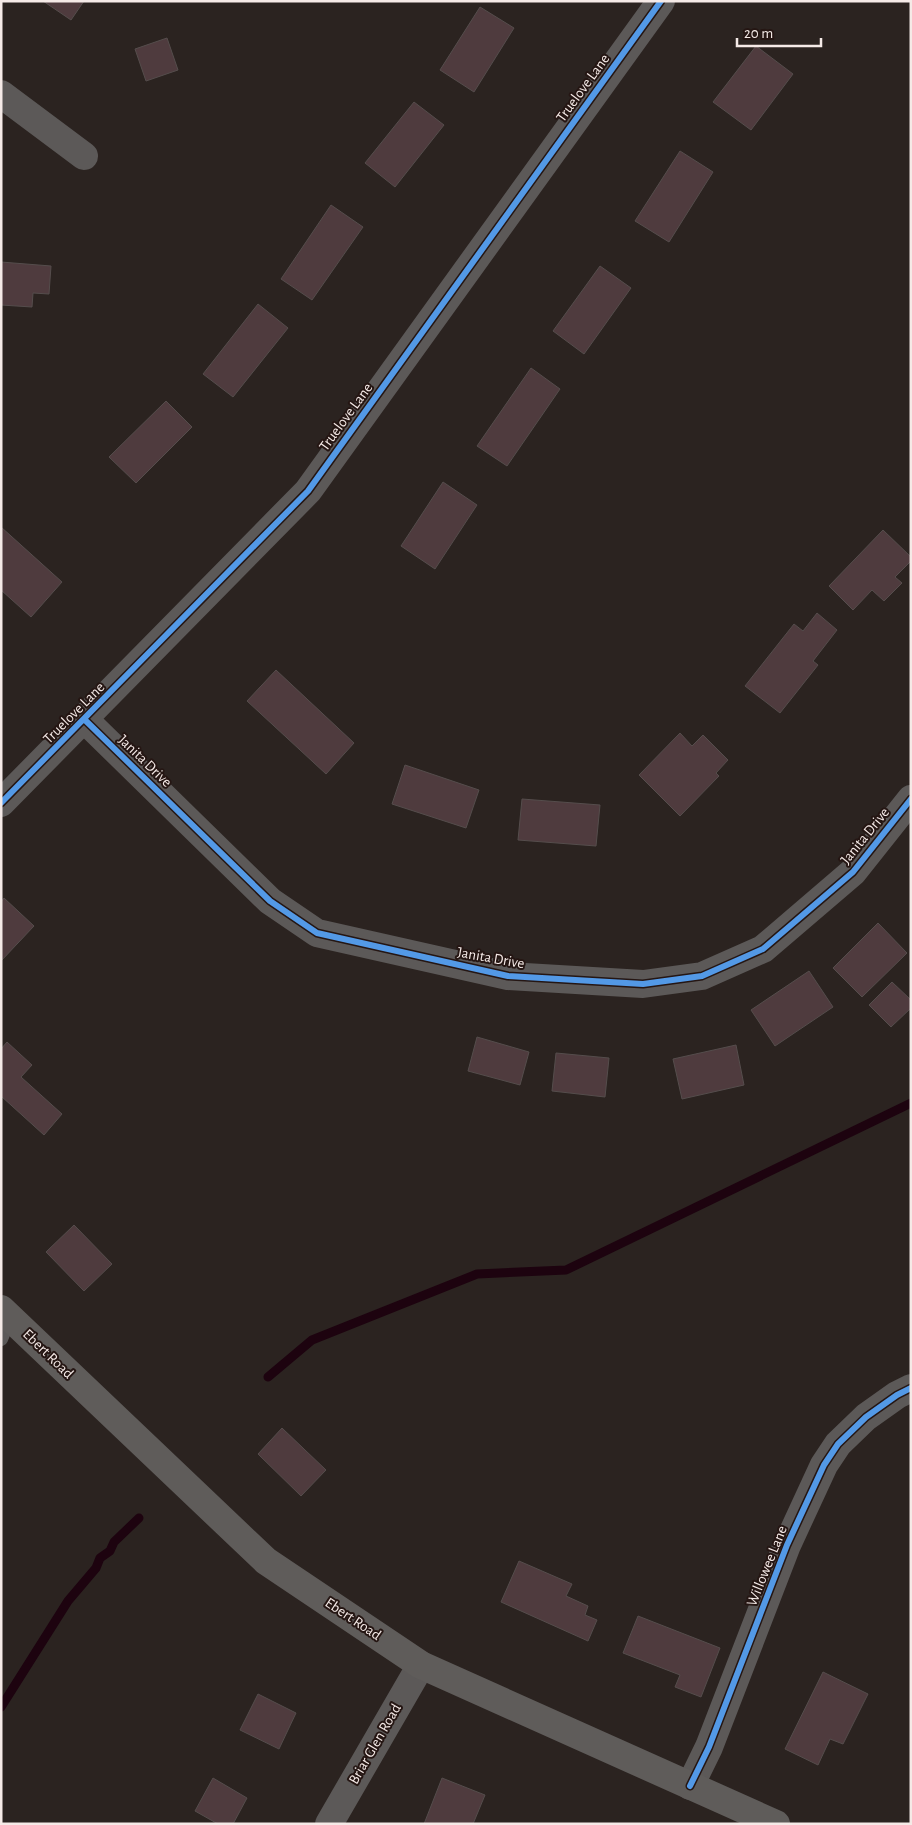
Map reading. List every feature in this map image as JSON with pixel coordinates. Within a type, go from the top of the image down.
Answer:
[{"type":"main road","name":"Ebert Road","points":[[4,1322],[266,1561],[421,1665],[776,1824]]},
{"type":"street","name":"Truelove Lane","points":[[1,803],[85,720],[308,491],[661,1]]},
{"type":"street","points":[[1,94],[84,156]]},
{"type":"street","name":"Janita Drive","points":[[85,720],[270,900],[317,933],[508,976],[643,984],[702,976],[763,949],[853,872],[911,800]]},
{"type":"street","name":"Willowee Lane","points":[[690,1786],[709,1747],[787,1545],[824,1465],[838,1444],[866,1417],[897,1395],[911,1388]]},
{"type":"street","name":"Briar Glen Road","points":[[329,1824],[421,1665]]},
{"type":"building","points":[[43,1],[84,1],[71,20]]},
{"type":"building","points":[[480,7],[514,28],[474,92],[440,70]]},
{"type":"building","points":[[167,38],[178,70],[146,81],[135,49]]},
{"type":"building","points":[[756,46],[793,74],[751,130],[713,102]]},
{"type":"building","points":[[414,102],[444,125],[395,187],[365,163]]},
{"type":"building","points":[[680,151],[713,172],[669,242],[635,221]]},
{"type":"building","points":[[331,205],[363,227],[312,300],[281,279]]},
{"type":"building","points":[[1,262],[51,266],[49,294],[33,293],[32,307],[1,305]]},
{"type":"building","points":[[600,266],[631,288],[584,354],[553,331]]},
{"type":"building","points":[[258,304],[288,328],[233,397],[203,374]]},
{"type":"building","points":[[531,368],[560,389],[507,466],[477,446]]},
{"type":"building","points":[[166,401],[192,427],[136,483],[109,457]]},
{"type":"building","points":[[443,482],[477,505],[435,569],[401,546]]},
{"type":"building","points":[[1,527],[62,582],[31,617],[1,590]]},
{"type":"building","points":[[883,530],[911,557],[911,561],[895,577],[902,583],[884,601],[872,590],[853,610],[829,586]]},
{"type":"building","points":[[817,613],[837,630],[813,661],[818,665],[780,713],[745,686],[794,624],[803,631]]},
{"type":"building","points":[[276,670],[354,743],[326,774],[247,701]]},
{"type":"building","points":[[680,733],[692,746],[703,735],[728,760],[716,773],[719,776],[680,816],[639,775]]},
{"type":"building","points":[[405,765],[479,790],[466,828],[392,804]]},
{"type":"building","points":[[522,799],[600,805],[596,846],[518,840]]},
{"type":"building","points":[[4,898],[34,926],[1,961],[1,902]]},
{"type":"building","points":[[878,923],[907,953],[862,997],[833,968]]},
{"type":"building","points":[[809,971],[833,1007],[775,1046],[751,1010]]},
{"type":"building","points":[[892,982],[911,1000],[911,1008],[891,1027],[869,1005]]},
{"type":"building","points":[[477,1037],[529,1052],[520,1085],[468,1071]]},
{"type":"building","points":[[7,1042],[32,1065],[21,1077],[62,1114],[44,1135],[1,1096],[1,1049]]},
{"type":"building","points":[[736,1045],[744,1085],[682,1099],[673,1059]]},
{"type":"building","points":[[556,1053],[609,1058],[605,1097],[552,1091]]},
{"type":"building","points":[[74,1225],[112,1264],[84,1291],[46,1252]]},
{"type":"building","points":[[282,1428],[326,1470],[301,1496],[258,1454]]},
{"type":"building","points":[[519,1561],[572,1584],[566,1596],[588,1606],[585,1615],[597,1620],[588,1641],[501,1602]]},
{"type":"building","points":[[638,1616],[720,1648],[701,1697],[675,1687],[680,1675],[623,1653]]},
{"type":"building","points":[[823,1672],[868,1694],[843,1744],[830,1739],[818,1765],[785,1749]]},
{"type":"building","points":[[258,1694],[296,1713],[279,1749],[240,1730]]},
{"type":"building","points":[[213,1778],[247,1798],[233,1824],[218,1824],[195,1811]]},
{"type":"building","points":[[442,1778],[485,1795],[473,1824],[424,1824]]},
{"type":"waterway","points":[[268,1377],[312,1340],[477,1274],[566,1270],[911,1103]]},
{"type":"waterway","points":[[1,1707],[68,1601],[96,1568],[100,1558],[110,1551],[114,1542],[139,1518]]},
{"type":"cycle path","points":[[1,803],[308,491],[661,1]]},
{"type":"cycle path","points":[[85,720],[270,901],[317,933],[508,976],[643,984],[702,976],[763,949],[853,872],[911,799]]},
{"type":"cycle path","points":[[690,1786],[709,1747],[787,1545],[824,1465],[838,1444],[866,1417],[897,1395],[911,1388]]}]
